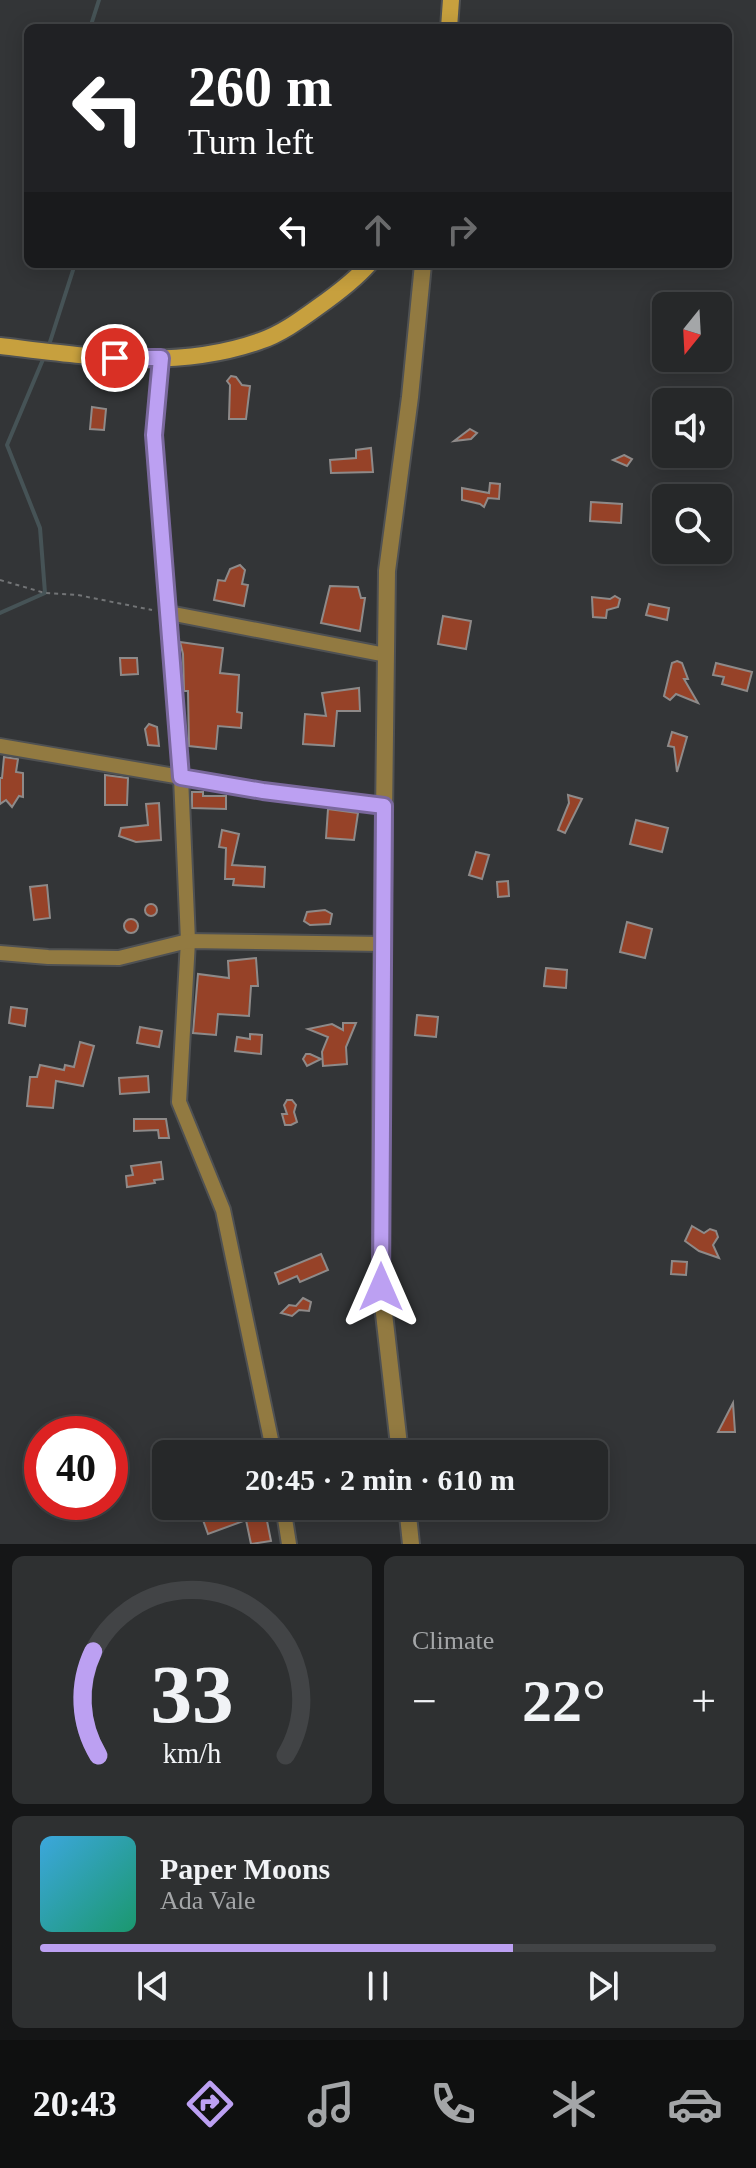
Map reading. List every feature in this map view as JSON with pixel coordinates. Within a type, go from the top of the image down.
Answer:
[{"type":"main road","points":[[449,24],[451,0]]},
{"type":"main road","points":[[0,346],[115,358],[161,358],[228,350],[262,340],[295,323],[328,300],[364,268]]},
{"type":"street","points":[[398,1440],[381,1287],[387,571],[410,397],[423,268]]},
{"type":"street","points":[[161,358],[154,435],[181,777],[188,941],[179,1102],[223,1210],[271,1440]]},
{"type":"street","points":[[169,613],[386,655]]},
{"type":"street","points":[[0,746],[263,791],[384,806]]},
{"type":"street","points":[[0,953],[119,958],[188,941],[382,944]]},
{"type":"street","points":[[285,1520],[289,1544]]},
{"type":"street","points":[[408,1520],[411,1544]]},
{"type":"path","points":[[0,580],[45,593],[78,595],[169,613]]},
{"type":"building","points":[[231,376],[242,385],[250,386],[246,419],[229,419],[230,385],[227,381]]},
{"type":"building","points":[[92,407],[106,409],[104,430],[90,429]]},
{"type":"building","points":[[470,429],[477,433],[471,439],[454,441]]},
{"type":"building","points":[[371,448],[373,472],[331,473],[330,460],[356,458],[356,450]]},
{"type":"building","points":[[624,455],[632,459],[627,466],[613,460]]},
{"type":"building","points":[[490,483],[500,484],[499,499],[488,498],[484,507],[462,500],[462,488],[489,493]]},
{"type":"building","points":[[591,502],[622,504],[621,523],[590,521]]},
{"type":"building","points":[[240,565],[245,570],[242,584],[248,585],[244,606],[214,600],[218,580],[225,581],[230,569]]},
{"type":"building","points":[[330,586],[358,587],[361,598],[365,598],[360,631],[321,623]]},
{"type":"building","points":[[615,596],[620,599],[618,607],[607,610],[606,618],[593,617],[592,597],[610,599]]},
{"type":"building","points":[[649,604],[669,608],[667,620],[646,615]]},
{"type":"building","points":[[443,616],[471,621],[466,649],[438,644]]},
{"type":"building","points":[[180,642],[223,648],[220,673],[239,675],[237,712],[242,713],[241,728],[218,726],[216,749],[189,746],[188,691],[184,691]]},
{"type":"building","points":[[120,658],[137,658],[138,674],[121,675]]},
{"type":"building","points":[[672,663],[682,663],[688,679],[684,679],[698,703],[676,694],[670,700],[664,696]]},
{"type":"building","points":[[716,663],[752,672],[747,691],[722,684],[724,677],[713,675]]},
{"type":"building","points":[[359,688],[360,711],[337,711],[334,746],[303,744],[305,714],[326,716],[322,693]]},
{"type":"building","points":[[149,724],[157,727],[159,746],[148,745],[145,729]]},
{"type":"building","points":[[672,732],[687,737],[677,772],[674,747],[668,746]]},
{"type":"building","points":[[4,757],[18,759],[16,772],[23,773],[23,797],[19,796],[12,807],[6,800],[0,804]]},
{"type":"building","points":[[105,775],[128,778],[127,805],[105,805]]},
{"type":"building","points":[[192,792],[203,792],[203,796],[226,796],[226,809],[192,808]]},
{"type":"building","points":[[568,795],[582,799],[565,833],[558,830],[569,803]]},
{"type":"building","points":[[159,803],[161,840],[136,842],[119,836],[121,828],[148,825],[146,804]]},
{"type":"building","points":[[328,809],[358,813],[354,840],[326,838]]},
{"type":"building","points":[[636,820],[668,828],[662,852],[630,844]]},
{"type":"building","points":[[222,830],[239,834],[232,865],[265,867],[264,887],[233,885],[234,879],[225,879],[226,848],[219,847]]},
{"type":"building","points":[[476,852],[489,855],[482,879],[469,875]]},
{"type":"building","points":[[508,881],[509,896],[498,897],[497,882]]},
{"type":"building","points":[[47,885],[50,918],[34,920],[30,887]]},
{"type":"building","points":[[151,904],[157,910],[151,916],[145,910]]},
{"type":"building","points":[[325,910],[332,914],[330,924],[310,925],[304,921],[307,912]]},
{"type":"building","points":[[131,919],[138,926],[131,933],[124,926]]},
{"type":"building","points":[[627,922],[652,929],[645,958],[620,952]]},
{"type":"building","points":[[256,958],[258,986],[251,986],[249,1016],[218,1014],[216,1035],[193,1033],[198,974],[229,978],[228,961]]},
{"type":"building","points":[[546,968],[567,970],[566,988],[544,986]]},
{"type":"building","points":[[11,1007],[27,1009],[25,1026],[9,1023]]},
{"type":"building","points":[[417,1015],[438,1017],[436,1037],[415,1035]]},
{"type":"building","points":[[343,1023],[356,1023],[346,1047],[347,1064],[323,1066],[322,1052],[328,1037],[308,1029],[332,1024],[343,1030]]},
{"type":"building","points":[[140,1027],[162,1031],[159,1047],[137,1043]]},
{"type":"building","points":[[250,1034],[262,1035],[261,1054],[235,1051],[237,1037],[250,1039]]},
{"type":"building","points":[[80,1042],[94,1046],[83,1086],[56,1081],[53,1108],[27,1106],[30,1077],[37,1077],[40,1065],[64,1070],[65,1065],[74,1067]]},
{"type":"building","points":[[306,1054],[321,1059],[307,1066],[303,1059]]},
{"type":"building","points":[[148,1076],[149,1092],[120,1094],[119,1078]]},
{"type":"building","points":[[287,1100],[292,1100],[296,1105],[294,1112],[297,1122],[291,1125],[285,1125],[282,1114],[287,1114],[284,1105]]},
{"type":"building","points":[[134,1119],[166,1119],[169,1138],[159,1138],[158,1130],[134,1131]]},
{"type":"building","points":[[161,1162],[163,1179],[127,1187],[126,1176],[133,1175],[131,1166]]},
{"type":"building","points":[[692,1226],[704,1233],[710,1229],[716,1231],[718,1237],[713,1245],[719,1258],[699,1251],[685,1241]]},
{"type":"building","points":[[321,1254],[328,1270],[300,1282],[297,1276],[279,1284],[275,1273]]},
{"type":"building","points":[[672,1261],[687,1262],[686,1275],[671,1274]]},
{"type":"building","points":[[303,1298],[311,1302],[309,1311],[299,1310],[292,1316],[281,1313],[289,1305],[296,1306]]},
{"type":"building","points":[[733,1403],[735,1432],[718,1432]]},
{"type":"building","points":[[203,1520],[246,1520],[208,1534]]},
{"type":"building","points":[[246,1520],[271,1520],[267,1521],[271,1541],[251,1544]]},
{"type":"waterway","points":[[91,24],[99,0]]},
{"type":"waterway","points":[[49,345],[74,268]]},
{"type":"waterway","points":[[0,613],[45,593],[40,528],[7,445],[44,357]]},
{"type":"route","points":[[115,358],[161,358],[154,435],[181,777],[384,806],[381,1287]]}]
